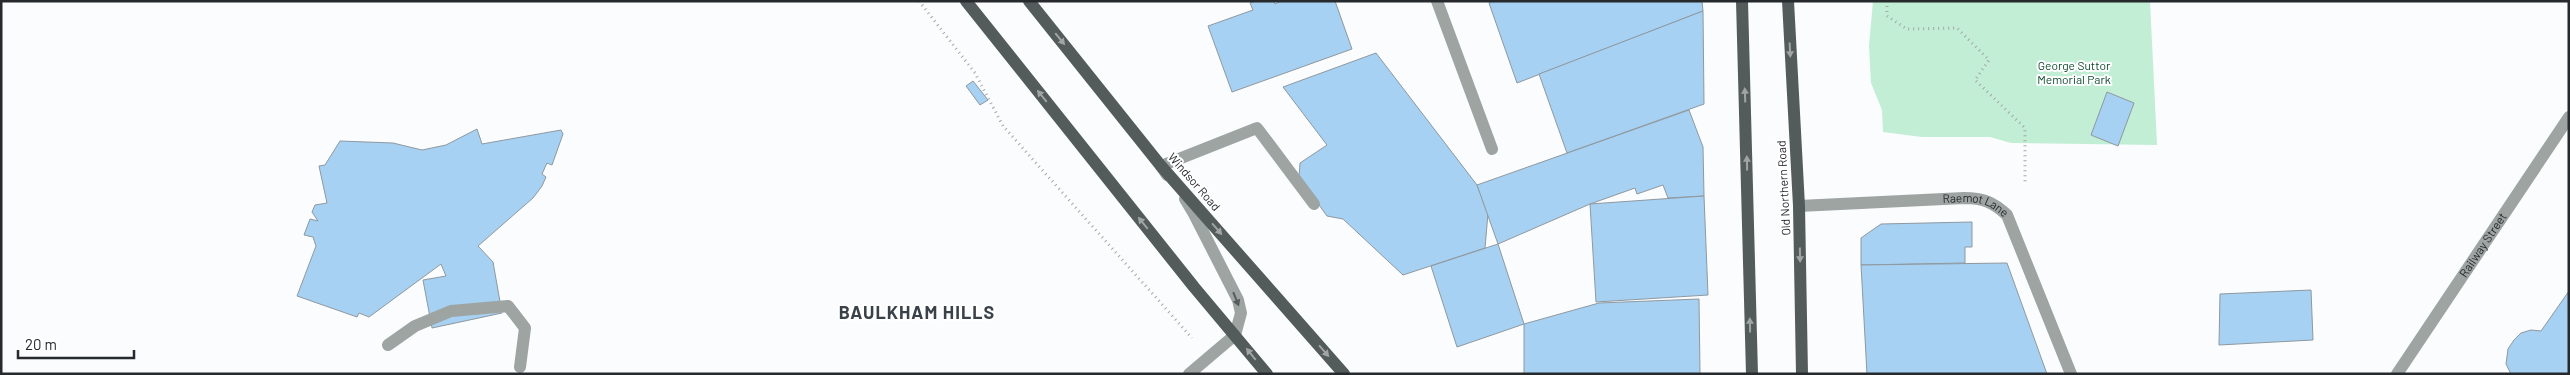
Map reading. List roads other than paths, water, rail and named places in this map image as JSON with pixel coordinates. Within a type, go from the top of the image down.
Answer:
[{"type":"main road","points":[[966,1],[1194,287],[1267,374]]},
{"type":"main road","name":"Windsor Road","points":[[1029,1],[1161,166],[1344,374]]},
{"type":"main road","points":[[1742,1],[1752,374]]},
{"type":"main road","name":"Old Northern Road","points":[[1788,1],[1799,206],[1802,374]]},
{"type":"street","points":[[1437,1],[1492,149]]},
{"type":"street","name":"Railway Street","points":[[2396,374],[2566,126]]},
{"type":"street","points":[[1189,374],[1235,335],[1241,313],[1238,300],[1194,214],[1161,166],[1257,128],[1314,204]]},
{"type":"street","name":"Raemot Lane","points":[[1799,206],[1964,198],[1978,198],[1994,203],[2007,215],[2071,374]]},
{"type":"street","points":[[388,345],[415,326],[451,311],[508,306],[525,328],[520,367]]},
{"type":"district","name":"BAULKHAM HILLS","points":[[917,313]]},
{"type":"park label","name":"George Suttor Memorial Park","points":[[2074,73]]}]
